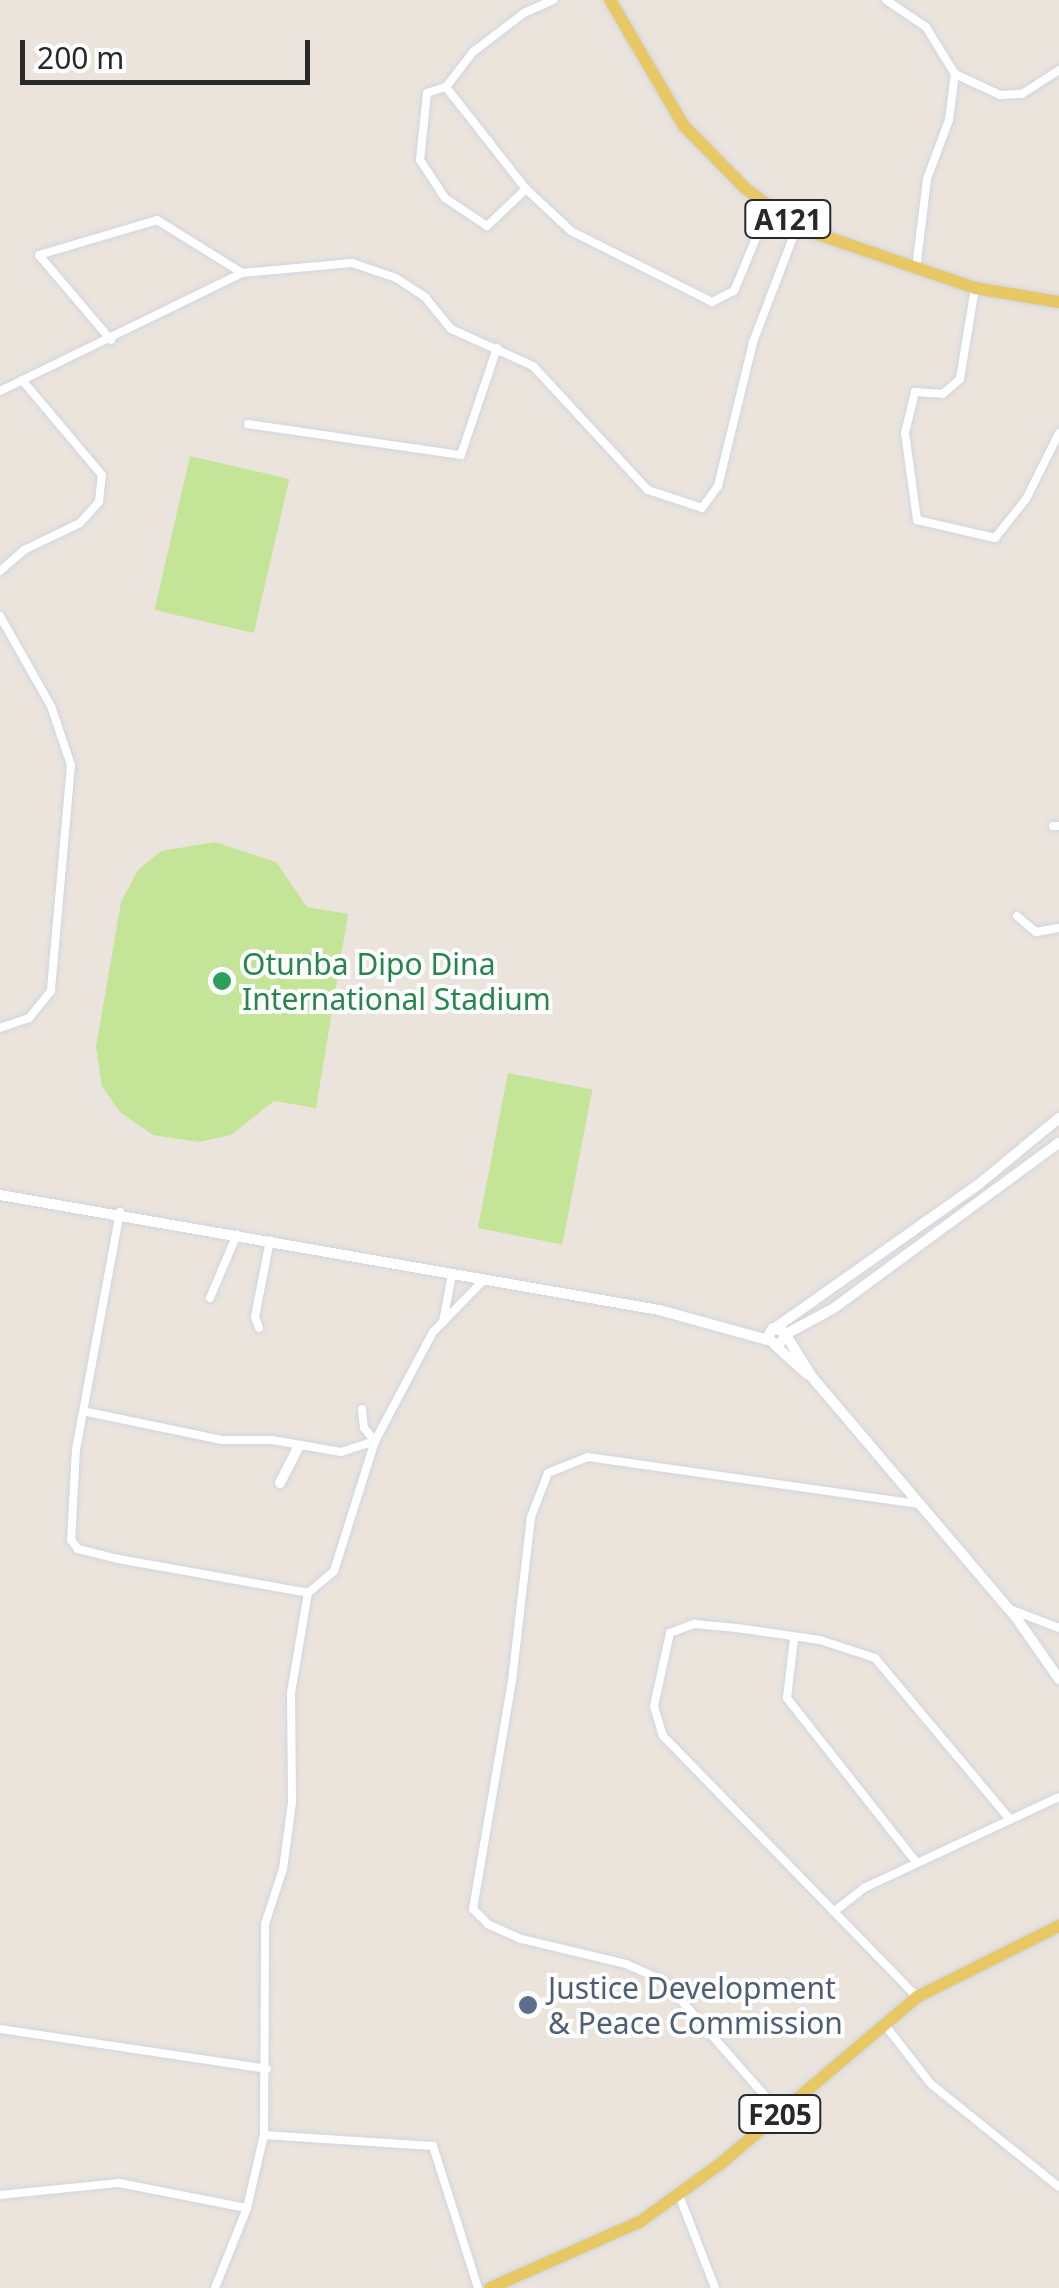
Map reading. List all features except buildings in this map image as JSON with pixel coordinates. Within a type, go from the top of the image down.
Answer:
[{"type":"main road","name":"A121","points":[[610,0],[684,126],[796,228],[975,288],[1059,302]]},
{"type":"main road","name":"F205","points":[[490,2288],[617,2236],[679,2194],[780,2114],[917,1996],[1059,1926]]},
{"type":"street","points":[[526,189],[487,226],[445,198],[420,160],[426,93],[446,87],[473,52],[553,0]]},
{"type":"street","points":[[886,0],[926,27],[955,74],[1014,97],[1059,70]]},
{"type":"street","points":[[916,270],[927,179],[946,133],[955,74]]},
{"type":"street","points":[[446,87],[526,189],[572,231],[712,302],[734,291],[768,206]]},
{"type":"street","points":[[111,340],[39,255],[157,220],[242,273]]},
{"type":"street","points":[[0,391],[242,273],[304,262],[368,267],[415,290],[450,328],[533,366],[648,490],[702,508],[718,486],[752,342],[796,228]]},
{"type":"street","points":[[975,288],[960,379],[943,394],[915,392],[905,434],[917,520],[995,538],[1026,500],[1059,433]]},
{"type":"street","points":[[248,424],[462,455],[497,348]]},
{"type":"street","points":[[0,571],[24,550],[80,524],[99,502],[102,475],[22,380]]},
{"type":"street","points":[[0,616],[51,706],[71,765],[51,991],[28,1018],[0,1028]]},
{"type":"street","points":[[1018,916],[1036,932],[1059,928]]},
{"type":"street","points":[[773,1328],[919,1228],[1059,1118]]},
{"type":"street","points":[[772,1343],[834,1308],[1059,1143]]},
{"type":"street","points":[[0,1196],[120,1212],[659,1310],[772,1343],[812,1377]]},
{"type":"street","points":[[120,1212],[95,1332],[88,1412],[76,1448],[71,1525],[78,1549],[308,1593]]},
{"type":"street","points":[[210,1298],[237,1234]]},
{"type":"street","points":[[259,1328],[255,1316],[270,1240]]},
{"type":"street","points":[[443,1322],[452,1274]]},
{"type":"street","points":[[216,2288],[247,2208],[264,2135],[264,1924],[282,1869],[292,1802],[291,1692],[308,1593],[334,1571],[375,1441],[443,1322],[483,1281]]},
{"type":"street","points":[[773,1328],[786,1336],[812,1377],[1059,1677]]},
{"type":"street","points":[[772,1343],[773,1328]]},
{"type":"street","points":[[362,1409],[364,1428],[375,1441]]},
{"type":"street","points":[[88,1412],[222,1440],[272,1440],[298,1448],[350,1452],[375,1441]]},
{"type":"street","points":[[280,1484],[298,1448]]},
{"type":"street","points":[[780,2114],[664,1981],[626,1964],[521,1939],[474,1909],[512,1681],[531,1518],[548,1472],[588,1457],[919,1504]]},
{"type":"street","points":[[1005,1608],[1059,1628]]},
{"type":"street","points":[[917,1996],[679,1754],[654,1717],[670,1633],[678,1626],[820,1640],[875,1658],[1008,1817]]},
{"type":"street","points":[[794,1639],[787,1698],[917,1862]]},
{"type":"street","points":[[836,1910],[864,1888],[1008,1817],[1059,1797]]},
{"type":"street","points":[[885,2025],[931,2084],[1059,2188]]},
{"type":"street","points":[[0,2029],[267,2070]]},
{"type":"street","points":[[264,2135],[433,2146],[478,2288]]},
{"type":"street","points":[[0,2195],[119,2183],[247,2208]]},
{"type":"street","points":[[679,2194],[714,2288]]},
{"type":"green space","points":[[190,456],[289,479],[254,633],[154,610]]},
{"type":"green space","name":"Otunba Dipo Dina International Stadium","points":[[215,842],[276,862],[307,907],[348,914],[316,1108],[274,1101],[231,1135],[199,1142],[153,1135],[120,1112],[102,1086],[96,1047],[121,902],[138,870],[161,851]]},
{"type":"green space","points":[[508,1073],[592,1089],[562,1245],[478,1228]]},
{"type":"place","name":"Otunba Dipo Dina International Stadium","points":[[222,981]]},
{"type":"place","name":"Justice Development & Peace Commission","points":[[528,2005]]}]
